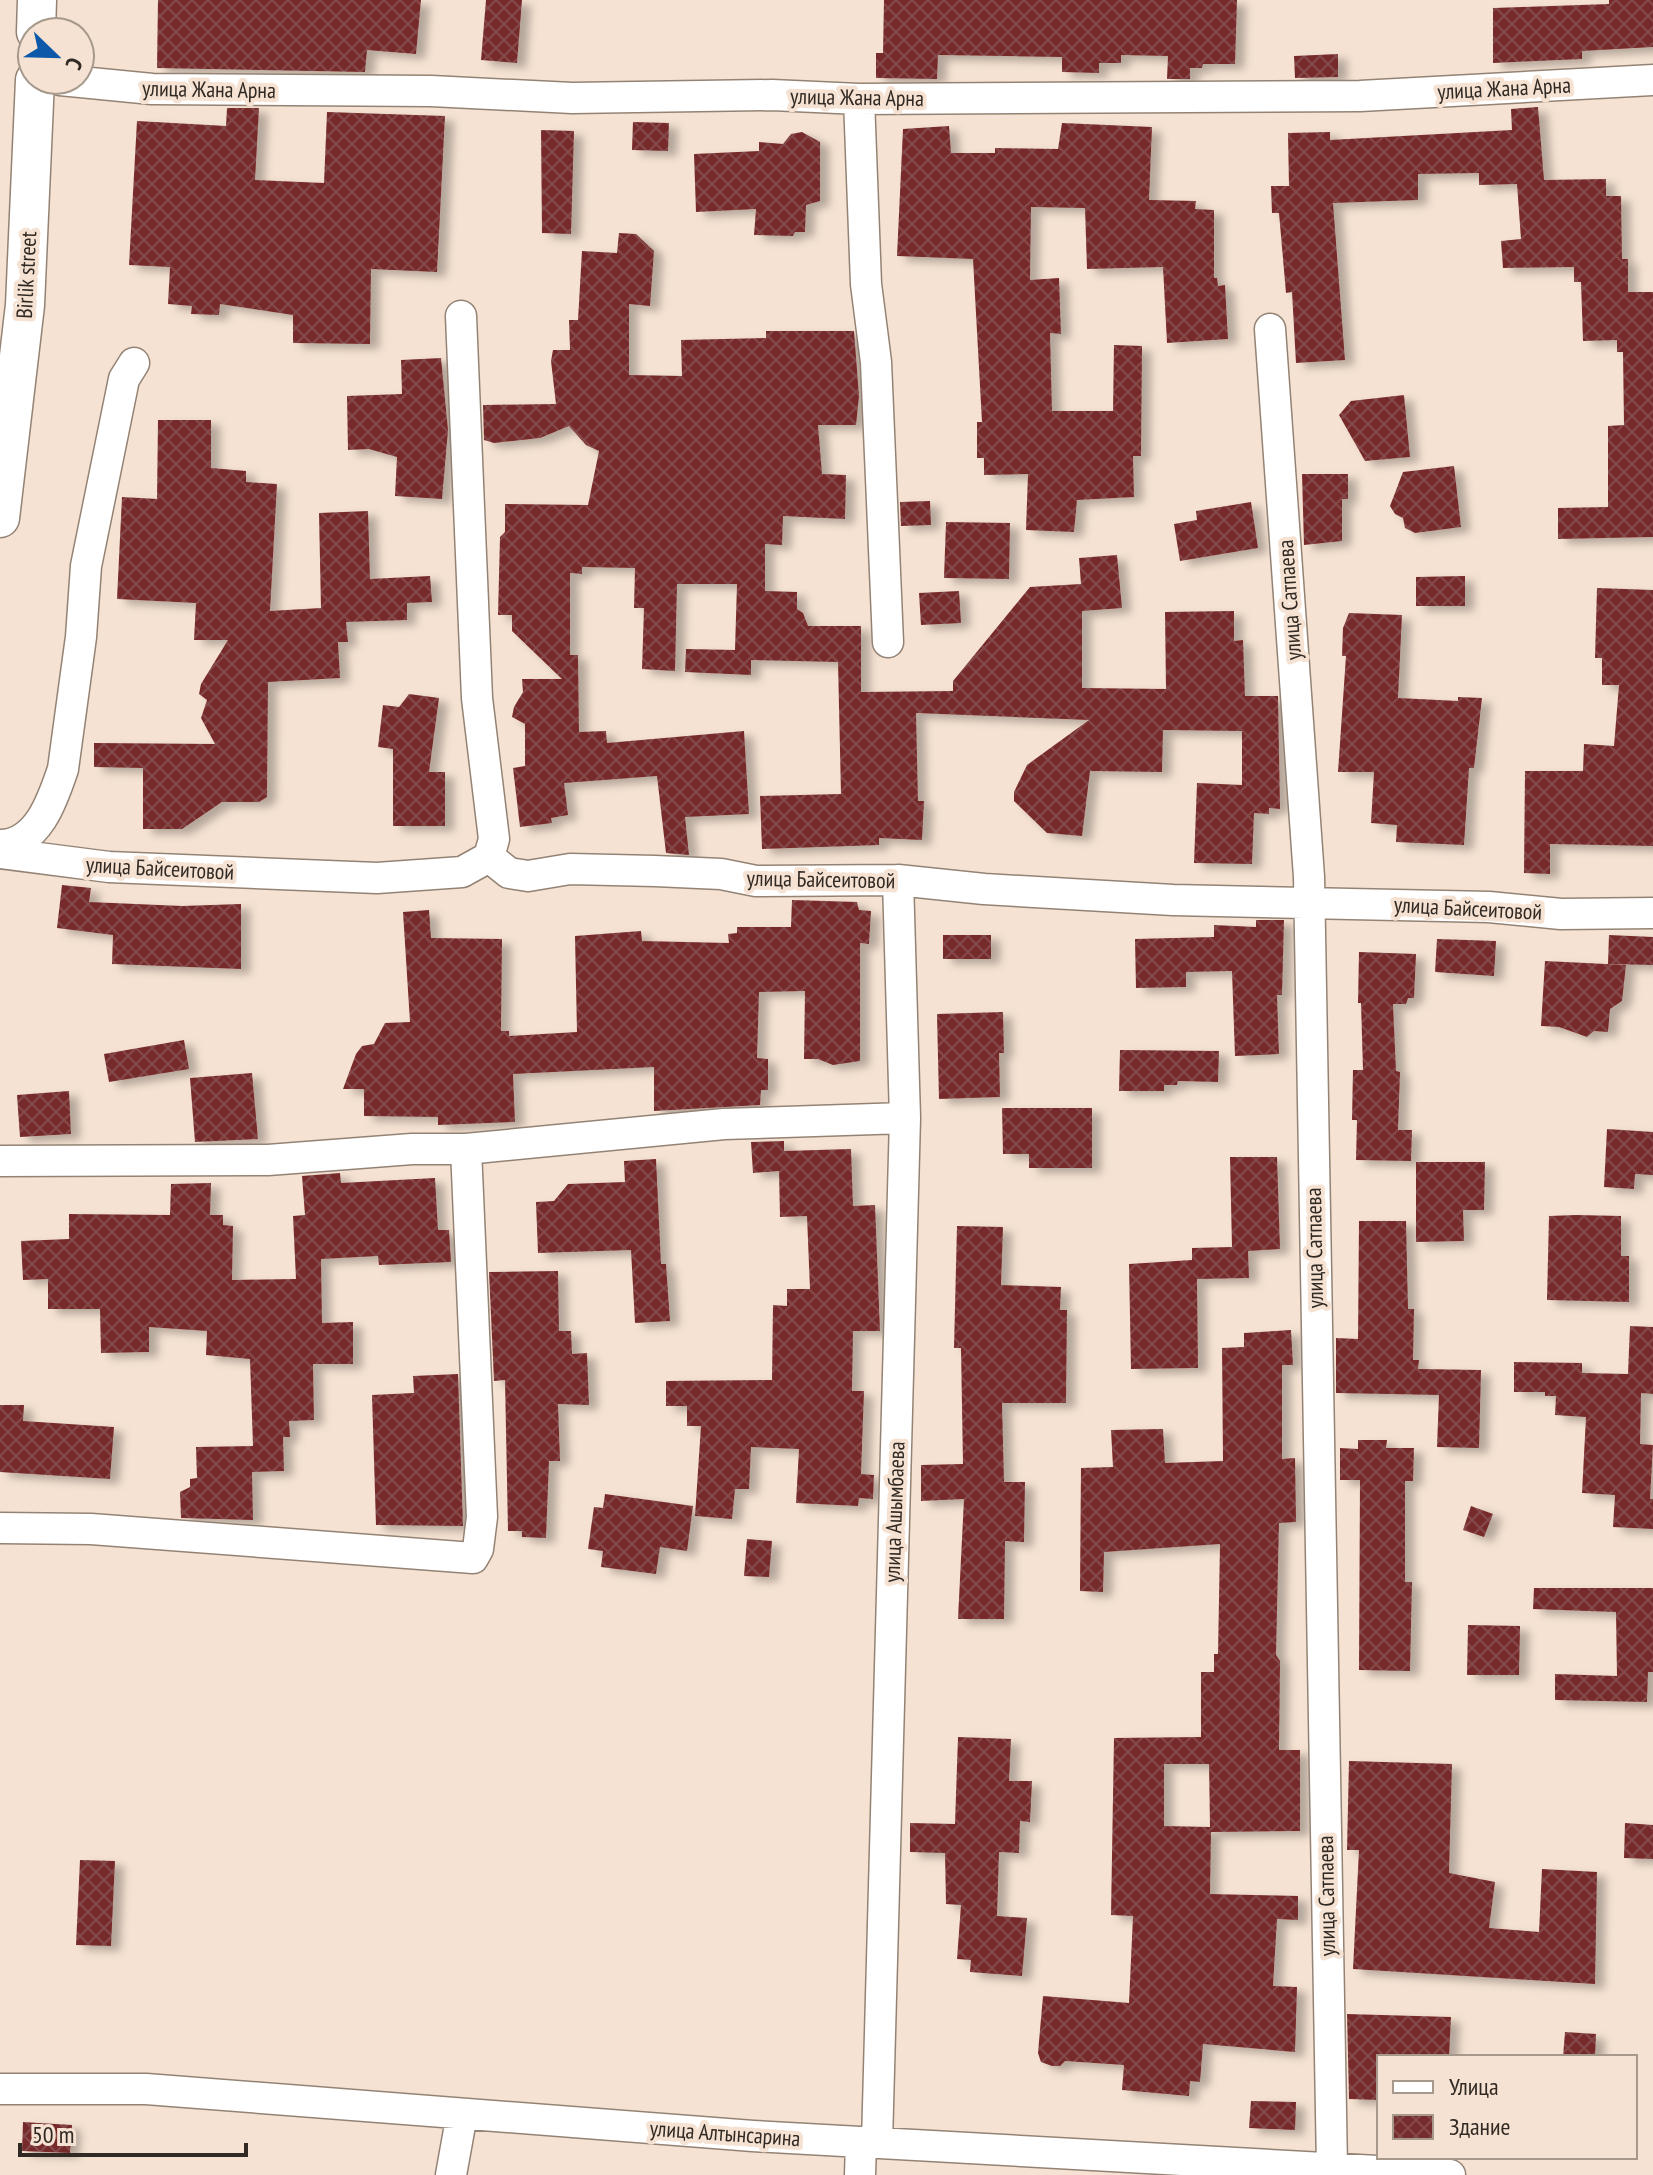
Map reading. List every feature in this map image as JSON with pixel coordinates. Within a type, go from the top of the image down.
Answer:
[{"type":"main road","name":"Birlik street","points":[[0,518],[13,303],[33,96]]},
{"type":"street","name":"улица Жана Арна","points":[[96,84],[152,89],[431,91],[572,98],[772,95],[859,99],[1360,96],[1653,80]]},
{"type":"street","points":[[859,99],[866,284],[876,362],[888,642]]},
{"type":"street","points":[[461,316],[477,698],[494,839],[489,857]]},
{"type":"street","name":"улица Сатпаева","points":[[1270,329],[1309,904],[1332,2168]]},
{"type":"street","points":[[0,845],[12,845],[35,827],[51,805],[63,769],[97,497],[124,379],[134,363]]},
{"type":"street","name":"улица Байсеитовой","points":[[0,853],[109,867],[377,878],[462,872],[489,857],[509,873],[528,876],[570,869],[721,874],[756,881],[898,880],[1000,890],[1309,904],[1489,907],[1561,914],[1653,913]]},
{"type":"street","name":"улица Ашымбаева","points":[[860,2175],[869,2142],[905,1118],[898,880]]},
{"type":"street","points":[[0,1161],[268,1160],[412,1149],[466,1149],[724,1124],[905,1118]]},
{"type":"street","points":[[0,1528],[91,1529],[473,1558],[478,1549],[482,1517],[466,1149]]},
{"type":"street","name":"улица Алтынсарина","points":[[0,2089],[146,2089],[869,2142],[1146,2166],[1332,2168],[1450,2175]]},
{"type":"street","points":[[451,2175],[462,2114]]},
{"type":"building","points":[[158,0],[421,0],[416,54],[367,50],[365,72],[157,68]]},
{"type":"building","points":[[486,0],[522,0],[517,63],[481,60]]},
{"type":"building","points":[[884,0],[1237,0],[1235,64],[1203,64],[1202,68],[1190,68],[1190,79],[1167,79],[1168,56],[1121,55],[1121,63],[1099,63],[1099,73],[1062,72],[1062,57],[938,55],[937,79],[876,78],[876,53],[883,53]]},
{"type":"building","points":[[1609,0],[1653,0],[1653,47],[1582,51],[1582,59],[1493,63],[1493,8],[1609,4]]},
{"type":"building","points":[[1338,54],[1338,77],[1295,78],[1294,56]]},
{"type":"building","points":[[1538,107],[1544,180],[1606,179],[1606,196],[1621,196],[1622,259],[1628,259],[1628,292],[1653,292],[1653,537],[1558,539],[1558,508],[1608,507],[1608,426],[1624,425],[1623,352],[1617,352],[1617,340],[1583,341],[1581,282],[1574,282],[1574,267],[1503,268],[1501,241],[1521,239],[1517,184],[1479,185],[1479,173],[1418,174],[1418,200],[1333,203],[1345,360],[1296,363],[1292,292],[1286,293],[1279,213],[1272,213],[1271,186],[1289,186],[1288,133],[1330,132],[1330,140],[1512,130],[1511,109]]},
{"type":"building","points":[[227,108],[259,108],[255,180],[324,183],[327,112],[445,116],[437,272],[371,269],[370,344],[293,343],[293,315],[220,304],[219,315],[191,314],[192,306],[168,304],[170,267],[129,265],[137,121],[226,126]]},
{"type":"building","points":[[633,122],[669,123],[668,151],[632,150]]},
{"type":"building","points":[[1062,123],[1152,127],[1149,200],[1196,201],[1195,209],[1214,210],[1214,278],[1217,278],[1218,286],[1225,285],[1228,339],[1167,343],[1163,267],[1087,269],[1085,208],[1031,207],[1030,280],[1059,278],[1061,334],[1050,333],[1052,411],[1113,411],[1114,345],[1142,346],[1141,456],[1133,456],[1134,497],[1077,500],[1074,532],[1026,530],[1028,474],[984,475],[984,458],[977,458],[977,422],[982,422],[973,259],[897,256],[903,129],[949,126],[951,153],[995,153],[995,148],[1058,149]]},
{"type":"building","points":[[541,130],[574,131],[571,234],[542,233]]},
{"type":"building","points":[[802,132],[820,142],[820,201],[806,205],[805,232],[795,232],[793,236],[754,235],[756,209],[696,212],[694,154],[759,151],[759,142],[783,144],[791,134]]},
{"type":"building","points":[[619,233],[636,234],[654,251],[650,306],[629,304],[629,375],[682,376],[681,340],[766,338],[766,331],[854,331],[859,396],[856,425],[818,425],[822,474],[846,475],[845,519],[783,516],[782,545],[765,544],[765,591],[797,592],[797,609],[803,613],[808,626],[861,626],[861,692],[953,691],[953,681],[1030,587],[1081,584],[1079,558],[1117,555],[1122,608],[1082,611],[1082,688],[1166,689],[1165,612],[1234,611],[1234,641],[1243,640],[1245,696],[1278,696],[1280,809],[1269,808],[1269,814],[1254,813],[1252,864],[1194,863],[1197,783],[1242,785],[1242,731],[1163,730],[1162,772],[1090,771],[1082,836],[1047,833],[1014,801],[1014,792],[1027,765],[1089,720],[916,713],[918,801],[924,801],[922,840],[879,838],[879,845],[762,849],[760,796],[841,794],[838,662],[751,660],[751,675],[685,672],[686,649],[735,650],[737,584],[677,584],[675,671],[642,669],[644,608],[634,608],[635,568],[582,567],[582,574],[570,573],[570,655],[578,655],[579,732],[606,731],[607,743],[744,731],[749,814],[685,817],[689,855],[666,853],[657,776],[564,783],[568,815],[551,818],[552,823],[520,827],[513,768],[525,766],[525,724],[512,717],[514,707],[523,692],[522,679],[562,679],[512,631],[512,615],[498,615],[500,537],[505,532],[505,504],[588,505],[599,451],[586,445],[569,426],[540,438],[494,443],[484,440],[483,405],[556,404],[551,361],[553,350],[570,350],[569,320],[578,320],[582,251],[617,253]]},
{"type":"building","points":[[441,358],[448,430],[442,499],[395,496],[397,457],[369,449],[348,450],[347,396],[402,394],[401,360]]},
{"type":"building","points":[[1404,395],[1410,457],[1365,461],[1339,415],[1351,401]]},
{"type":"building","points":[[158,420],[211,420],[211,468],[246,471],[246,482],[277,484],[270,611],[321,608],[319,513],[368,511],[370,579],[430,576],[432,602],[407,603],[407,620],[346,622],[348,642],[338,642],[340,678],[268,682],[267,797],[259,802],[222,802],[182,829],[143,829],[143,768],[94,767],[94,743],[215,744],[201,718],[207,700],[199,694],[201,684],[228,640],[194,640],[196,603],[117,599],[122,497],[157,499]]},
{"type":"building","points":[[1454,466],[1461,527],[1415,533],[1405,528],[1403,518],[1395,514],[1390,506],[1403,472]]},
{"type":"building","points":[[1302,474],[1348,474],[1348,499],[1342,499],[1342,541],[1304,545]]},
{"type":"building","points":[[930,501],[931,525],[901,526],[900,502]]},
{"type":"building","points":[[1251,502],[1258,548],[1180,561],[1174,524],[1197,520],[1196,511]]},
{"type":"building","points":[[946,522],[1010,523],[1009,579],[944,578]]},
{"type":"building","points":[[1465,576],[1465,606],[1416,606],[1416,577]]},
{"type":"building","points":[[1597,588],[1653,590],[1653,846],[1550,844],[1550,874],[1524,873],[1525,771],[1583,771],[1584,744],[1614,746],[1619,685],[1602,685],[1602,658],[1595,658]]},
{"type":"building","points":[[959,591],[961,623],[921,625],[919,593]]},
{"type":"building","points":[[1349,613],[1402,615],[1398,698],[1458,701],[1458,697],[1482,698],[1474,768],[1469,768],[1464,845],[1396,842],[1397,825],[1371,823],[1374,772],[1338,772],[1346,656],[1342,656],[1343,628]]},
{"type":"building","points":[[409,694],[439,698],[429,772],[445,772],[445,826],[393,826],[393,749],[378,747],[383,705],[399,707]]},
{"type":"building","points":[[62,885],[91,888],[89,902],[182,906],[241,904],[241,969],[112,964],[113,935],[57,928]]},
{"type":"building","points":[[792,900],[857,902],[859,910],[871,911],[869,944],[860,943],[860,1061],[833,1065],[818,1059],[804,1059],[805,991],[759,992],[757,1058],[768,1059],[768,1090],[761,1090],[760,1105],[654,1111],[654,1067],[513,1074],[515,1122],[438,1125],[438,1117],[364,1116],[364,1089],[343,1089],[356,1054],[362,1046],[374,1044],[385,1023],[410,1022],[403,912],[429,910],[431,938],[502,939],[501,1031],[509,1031],[509,1036],[577,1032],[575,936],[641,931],[642,941],[729,943],[728,934],[737,933],[737,927],[791,927]]},
{"type":"building","points":[[1256,920],[1284,920],[1282,995],[1277,995],[1279,1054],[1235,1056],[1232,971],[1186,972],[1186,987],[1136,988],[1135,939],[1214,937],[1214,925],[1256,927]]},
{"type":"building","points":[[943,935],[991,935],[991,959],[943,959]]},
{"type":"building","points":[[1609,935],[1653,937],[1653,965],[1608,964]]},
{"type":"building","points":[[1437,939],[1496,941],[1494,976],[1435,972]]},
{"type":"building","points":[[1359,952],[1416,954],[1414,998],[1408,998],[1406,1004],[1393,1004],[1396,1071],[1400,1072],[1398,1130],[1412,1130],[1411,1161],[1356,1160],[1357,1120],[1352,1120],[1353,1070],[1363,1070],[1361,1003],[1358,1003]]},
{"type":"building","points":[[1545,961],[1626,965],[1622,1001],[1610,1009],[1608,1032],[1594,1031],[1587,1037],[1559,1027],[1541,1026]]},
{"type":"building","points":[[1003,1012],[1004,1053],[999,1053],[1000,1097],[939,1099],[937,1014]]},
{"type":"building","points":[[184,1040],[189,1069],[109,1082],[104,1054]]},
{"type":"building","points":[[1120,1050],[1219,1051],[1218,1082],[1178,1081],[1177,1085],[1164,1085],[1164,1091],[1119,1091]]},
{"type":"building","points":[[252,1073],[258,1139],[195,1142],[190,1078]]},
{"type":"building","points":[[69,1091],[71,1134],[20,1137],[17,1095]]},
{"type":"building","points":[[1002,1108],[1092,1108],[1092,1168],[1029,1168],[1029,1154],[1003,1154]]},
{"type":"building","points":[[1607,1129],[1653,1132],[1653,1175],[1635,1174],[1634,1189],[1604,1187]]},
{"type":"building","points":[[784,1141],[784,1151],[851,1149],[853,1206],[875,1205],[880,1331],[853,1331],[852,1391],[864,1391],[861,1474],[874,1475],[873,1499],[859,1498],[858,1506],[796,1503],[799,1449],[751,1447],[749,1489],[735,1489],[732,1519],[695,1516],[701,1426],[687,1426],[687,1406],[666,1406],[666,1381],[772,1380],[773,1305],[787,1306],[787,1289],[810,1289],[807,1216],[780,1217],[779,1171],[753,1173],[751,1142]]},
{"type":"building","points":[[1230,1157],[1277,1157],[1280,1249],[1248,1251],[1249,1278],[1197,1279],[1198,1368],[1131,1369],[1129,1264],[1192,1260],[1192,1248],[1232,1247]]},
{"type":"building","points":[[656,1159],[661,1264],[666,1264],[670,1321],[635,1323],[631,1250],[538,1253],[536,1202],[554,1201],[568,1184],[625,1182],[624,1161]]},
{"type":"building","points":[[1416,1162],[1485,1162],[1484,1210],[1463,1210],[1464,1241],[1416,1242]]},
{"type":"building","points":[[340,1173],[341,1183],[435,1178],[438,1230],[449,1230],[451,1262],[379,1265],[378,1256],[321,1259],[322,1323],[353,1322],[353,1364],[313,1364],[314,1420],[289,1421],[290,1437],[283,1437],[284,1471],[252,1472],[253,1520],[181,1518],[180,1492],[190,1487],[190,1479],[197,1478],[196,1447],[253,1446],[250,1359],[206,1355],[207,1331],[149,1327],[149,1352],[101,1353],[100,1309],[48,1309],[48,1279],[23,1280],[21,1241],[69,1239],[69,1214],[170,1215],[171,1184],[211,1183],[210,1215],[223,1215],[223,1225],[233,1226],[232,1280],[296,1279],[293,1216],[305,1215],[302,1176]]},
{"type":"building","points":[[1549,1216],[1621,1216],[1621,1256],[1629,1256],[1629,1302],[1547,1300]]},
{"type":"building","points":[[1359,1221],[1406,1221],[1408,1309],[1414,1309],[1413,1360],[1419,1360],[1418,1369],[1481,1370],[1479,1448],[1437,1447],[1439,1395],[1336,1393],[1336,1338],[1358,1339]]},
{"type":"building","points":[[957,1226],[1003,1227],[1001,1285],[1061,1287],[1060,1310],[1067,1310],[1066,1403],[1002,1403],[1004,1482],[1025,1482],[1024,1542],[1005,1541],[1004,1619],[958,1619],[964,1499],[921,1501],[921,1465],[963,1464],[961,1348],[954,1348]]},
{"type":"building","points":[[558,1271],[559,1331],[571,1331],[572,1354],[587,1353],[589,1405],[558,1404],[560,1461],[549,1461],[546,1538],[522,1537],[522,1531],[508,1531],[505,1380],[494,1381],[489,1272]]},
{"type":"building","points":[[1630,1326],[1653,1327],[1653,1394],[1641,1393],[1640,1444],[1653,1445],[1650,1499],[1653,1499],[1653,1529],[1613,1527],[1615,1495],[1582,1493],[1586,1417],[1555,1415],[1556,1396],[1545,1396],[1545,1392],[1514,1392],[1514,1362],[1582,1363],[1582,1373],[1628,1374]]},
{"type":"building","points":[[1291,1330],[1293,1365],[1282,1365],[1282,1459],[1295,1458],[1296,1522],[1279,1523],[1276,1655],[1280,1661],[1279,1750],[1300,1750],[1300,1831],[1211,1832],[1210,1894],[1298,1896],[1298,1920],[1277,1919],[1273,1986],[1297,1987],[1295,2052],[1203,2044],[1200,2082],[1190,2081],[1189,2096],[1122,2090],[1124,2065],[1065,2061],[1060,2066],[1052,2066],[1041,2062],[1038,2053],[1043,1996],[1129,2003],[1133,1916],[1111,1915],[1114,1738],[1201,1737],[1201,1672],[1214,1672],[1214,1654],[1218,1654],[1220,1544],[1104,1552],[1103,1592],[1080,1591],[1081,1468],[1113,1467],[1111,1430],[1163,1429],[1165,1463],[1223,1461],[1222,1348],[1244,1347],[1244,1333]],"holes":[[[1164,1764],[1209,1764],[1210,1827],[1164,1826]]]},
{"type":"building","points":[[458,1374],[463,1526],[376,1525],[372,1395],[414,1393],[413,1376]]},
{"type":"building","points":[[0,1405],[24,1405],[23,1421],[114,1427],[110,1479],[0,1472]]},
{"type":"building","points":[[1358,1440],[1387,1440],[1386,1448],[1414,1448],[1413,1481],[1405,1481],[1405,1582],[1412,1582],[1410,1671],[1359,1670],[1360,1480],[1340,1480],[1340,1448],[1358,1449]]},
{"type":"building","points":[[605,1494],[693,1506],[687,1551],[660,1547],[656,1574],[601,1567],[603,1551],[588,1549],[594,1507],[603,1508]]},
{"type":"building","points":[[1471,1506],[1493,1514],[1484,1537],[1463,1530]]},
{"type":"building","points":[[747,1539],[772,1541],[769,1577],[744,1576]]},
{"type":"building","points":[[1534,1588],[1653,1588],[1653,1672],[1648,1672],[1647,1702],[1555,1700],[1555,1674],[1617,1676],[1616,1612],[1533,1609]]},
{"type":"building","points":[[1468,1625],[1520,1626],[1519,1675],[1467,1675]]},
{"type":"building","points":[[958,1737],[1011,1739],[1009,1781],[1032,1781],[1030,1822],[1020,1821],[1019,1853],[999,1852],[997,1916],[1027,1918],[1022,1976],[970,1972],[971,1960],[957,1959],[961,1905],[946,1904],[945,1853],[910,1852],[910,1823],[955,1824]]},
{"type":"building","points":[[1349,1761],[1452,1764],[1449,1873],[1495,1882],[1489,1928],[1539,1932],[1542,1869],[1597,1872],[1595,1984],[1353,1969],[1359,1850],[1347,1850]]},
{"type":"building","points":[[1625,1823],[1653,1825],[1653,1859],[1624,1858]]},
{"type":"building","points":[[80,1860],[115,1861],[111,1946],[76,1945]]},
{"type":"building","points":[[1347,2014],[1451,2017],[1449,2055],[1377,2055],[1377,2100],[1349,2099]]},
{"type":"building","points":[[1565,2032],[1596,2034],[1595,2055],[1563,2055]]},
{"type":"building","points":[[1251,2101],[1296,2102],[1295,2130],[1249,2128]]},
{"type":"building","points":[[23,2122],[72,2125],[70,2153],[22,2151]]}]
